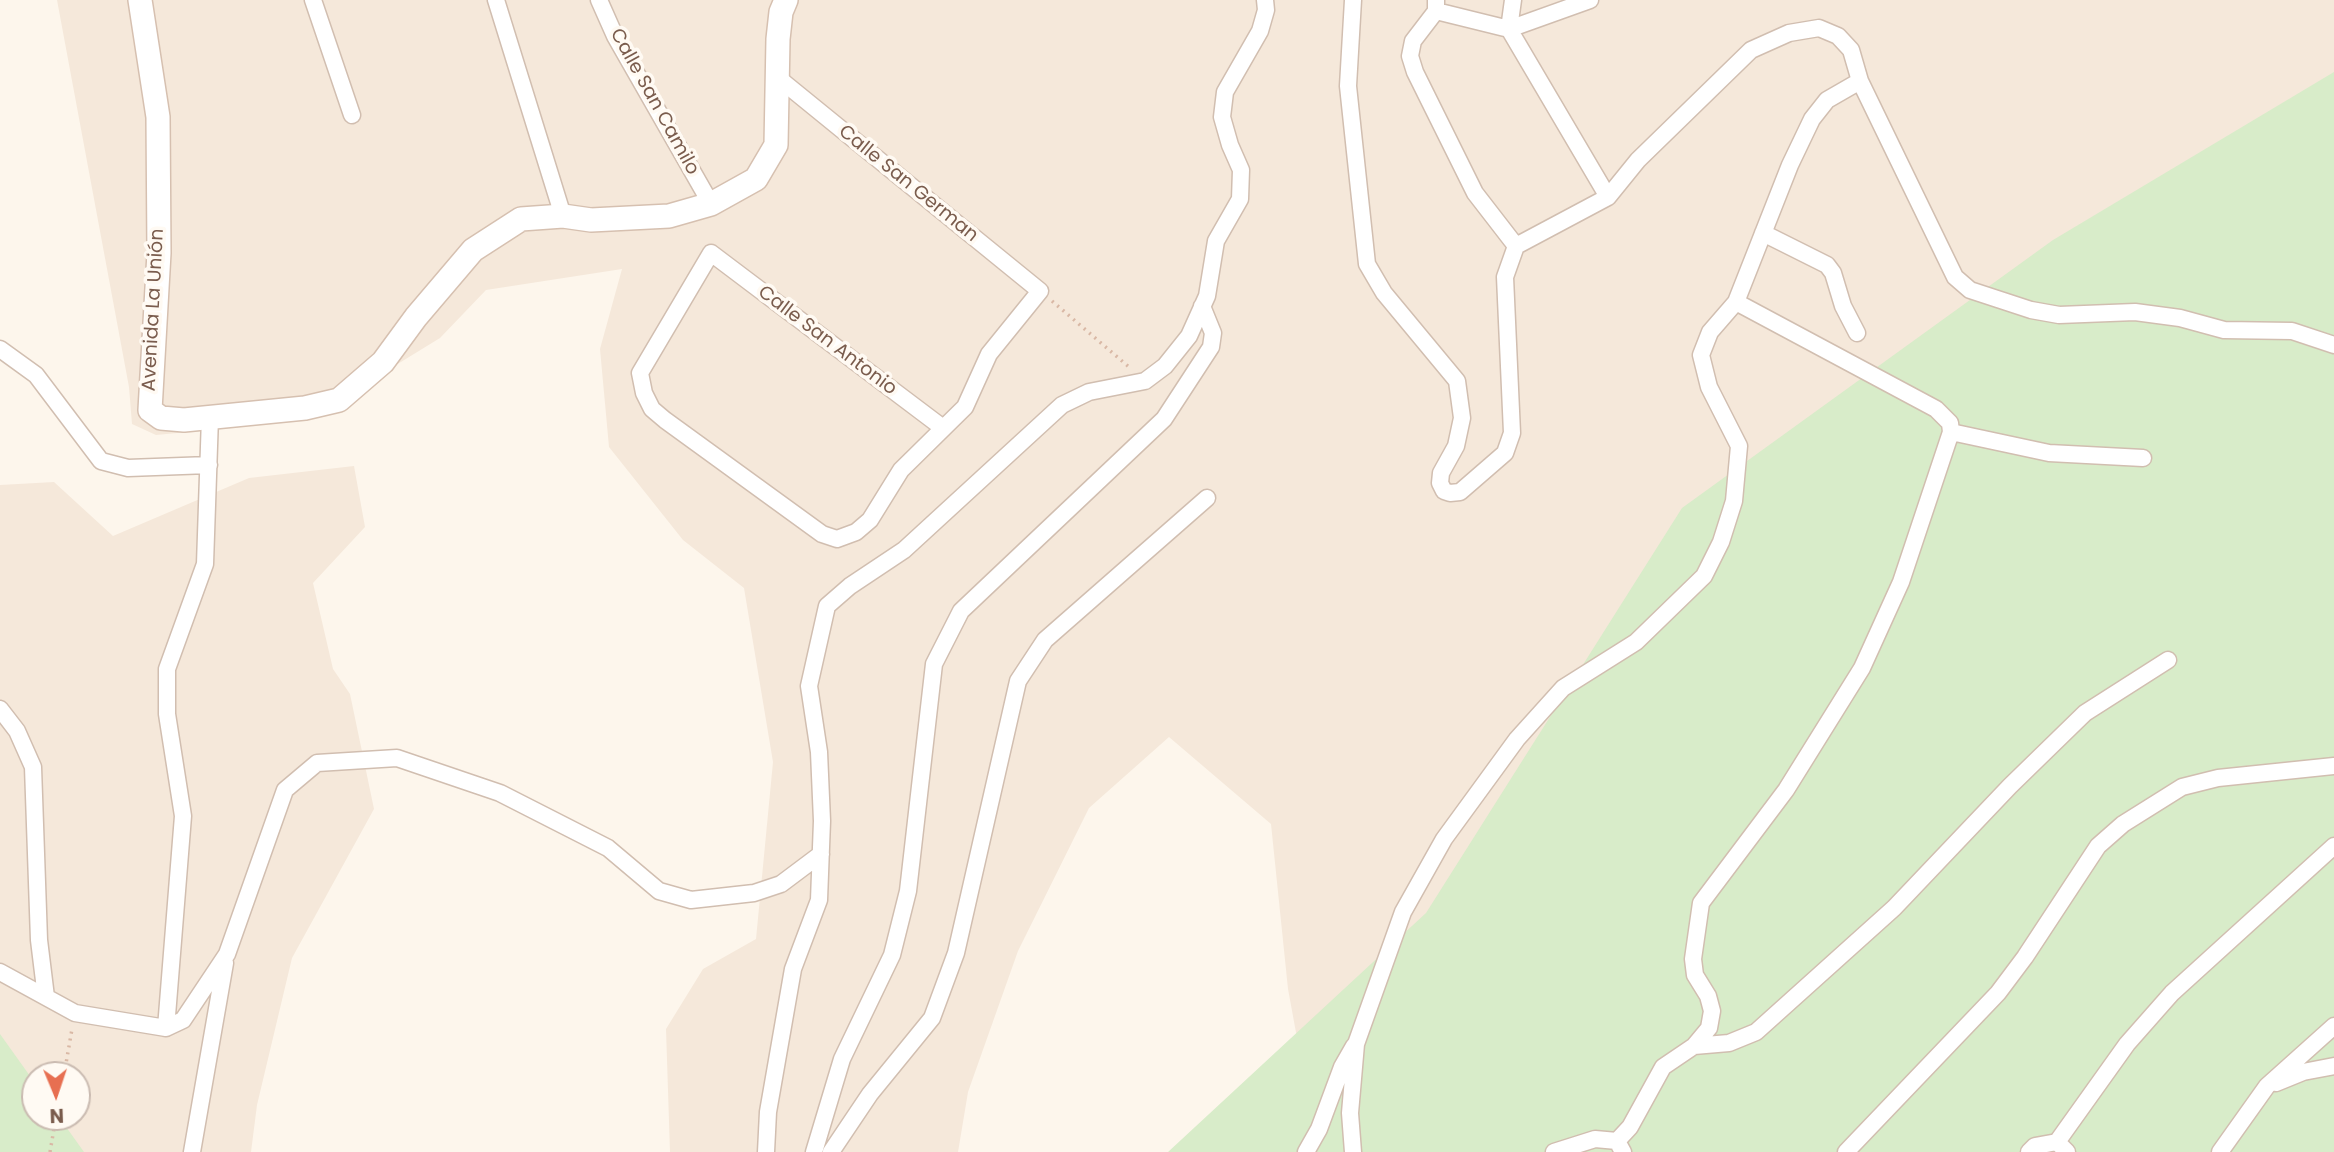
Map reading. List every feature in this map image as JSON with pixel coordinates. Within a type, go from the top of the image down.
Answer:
[{"type":"main road","name":"Avenida La Unión","points":[[140,0],[158,117],[159,253],[150,410],[161,418],[184,420],[305,408],[339,400],[383,362],[416,317],[473,250],[521,219],[563,216],[591,220],[669,216],[710,204],[755,179],[776,145],[781,12],[786,0]]},
{"type":"street","points":[[313,0],[352,116]]},
{"type":"street","points":[[496,0],[563,216]]},
{"type":"street","name":"Calle San Camilo","points":[[599,0],[615,36],[710,204]]},
{"type":"street","points":[[765,1152],[768,1112],[793,969],[819,900],[819,752],[809,686],[827,606],[904,550],[1062,405],[1089,392],[1145,381],[1165,366],[1189,336],[1207,296],[1216,241],[1233,214],[1242,185],[1241,170],[1230,145],[1223,117],[1225,92],[1259,31],[1266,10],[1265,0]]},
{"type":"street","points":[[1353,0],[1348,86],[1367,264],[1384,293],[1457,381],[1462,418],[1456,446],[1441,473],[1440,483],[1444,491],[1460,492],[1505,453],[1512,433],[1505,277],[1516,246],[1608,197],[1638,160],[1751,50],[1789,33],[1819,28],[1838,36],[1851,50],[1860,81],[1955,277],[1970,290],[2031,310],[2059,315],[2135,312],[2180,318],[2224,330],[2292,331],[2334,345]]},
{"type":"street","points":[[1513,0],[1509,29],[1608,197]]},
{"type":"street","points":[[1516,246],[1475,193],[1415,72],[1410,56],[1413,41],[1436,5],[1509,29],[1591,0]]},
{"type":"street","name":"Calle San German","points":[[778,77],[1040,291]]},
{"type":"street","points":[[1306,1152],[1319,1129],[1342,1067],[1356,1044],[1403,912],[1444,839],[1517,738],[1563,688],[1636,642],[1704,576],[1721,542],[1734,501],[1739,446],[1709,387],[1702,355],[1710,332],[1736,302],[1812,119],[1827,100],[1860,81]]},
{"type":"street","points":[[1763,233],[1827,265],[1833,272],[1843,306],[1857,333]]},
{"type":"street","name":"Calle San Antonio","points":[[711,253],[943,428],[901,470],[870,520],[856,533],[837,539],[822,534],[665,420],[652,409],[644,393],[640,373],[711,253]]},
{"type":"street","points":[[943,428],[965,407],[989,354],[1040,291]]},
{"type":"street","points":[[1554,1152],[1595,1139],[1620,1147],[1663,1067],[1694,1046],[1709,1028],[1712,1011],[1708,996],[1695,975],[1693,959],[1701,903],[1786,790],[1862,668],[1900,582],[1951,432],[1950,423],[1936,409],[1736,302]]},
{"type":"street","points":[[814,1152],[842,1059],[892,955],[908,891],[934,664],[961,611],[1164,419],[1211,347],[1213,333],[1202,306]]},
{"type":"street","points":[[0,349],[36,375],[101,461],[128,467],[209,465]]},
{"type":"street","points":[[166,1028],[183,816],[167,714],[167,669],[205,564],[210,417]]},
{"type":"street","points":[[1951,432],[2049,453],[2143,458]]},
{"type":"street","points":[[831,1152],[870,1094],[932,1018],[956,953],[1018,681],[1045,640],[1207,498]]},
{"type":"street","points":[[1694,1046],[1729,1043],[1756,1032],[1894,908],[2084,713],[2168,660]]},
{"type":"street","points":[[0,709],[17,731],[33,767],[39,940],[46,998]]},
{"type":"street","points":[[192,1152],[227,954],[285,790],[317,762],[397,758],[500,793],[608,848],[659,891],[691,900],[754,893],[781,884],[821,854]]},
{"type":"street","points":[[1846,1152],[1998,993],[2098,846],[2123,824],[2182,787],[2218,778],[2334,766]]},
{"type":"street","points":[[2029,1152],[2035,1146],[2062,1147],[2127,1044],[2172,993],[2334,846]]},
{"type":"street","points":[[0,972],[75,1013],[166,1028],[183,1020],[227,954]]},
{"type":"street","points":[[2220,1152],[2267,1086],[2334,1026]]},
{"type":"street","points":[[1353,1152],[1350,1113],[1356,1044]]},
{"type":"street","points":[[2267,1086],[2303,1072],[2334,1066]]},
{"type":"path","points":[[1040,291],[1145,381]]},
{"type":"path","points":[[66,1061],[75,1013]]},
{"type":"path","points":[[50,1152],[54,1131]]},
{"type":"shaded area","points":[[57,0],[2334,0],[2334,1152],[1318,1152],[1288,989],[1271,824],[1169,737],[1089,808],[1018,951],[968,1092],[958,1152],[670,1152],[666,1029],[703,969],[756,939],[773,762],[744,588],[683,540],[609,447],[600,349],[622,269],[486,290],[440,338],[339,400],[241,427],[156,435],[132,424],[129,387]]},
{"type":"shaded area","points":[[354,466],[365,527],[313,583],[333,669],[350,694],[374,809],[292,958],[257,1105],[251,1152],[0,1152],[0,485],[54,482],[113,536],[249,478]]},
{"type":"green space","points":[[2334,72],[2334,1152],[1168,1152],[1426,913],[1682,508],[2053,240]]},
{"type":"green space","points":[[0,1034],[21,1063],[21,1131],[69,1131],[84,1152],[0,1152]]}]
